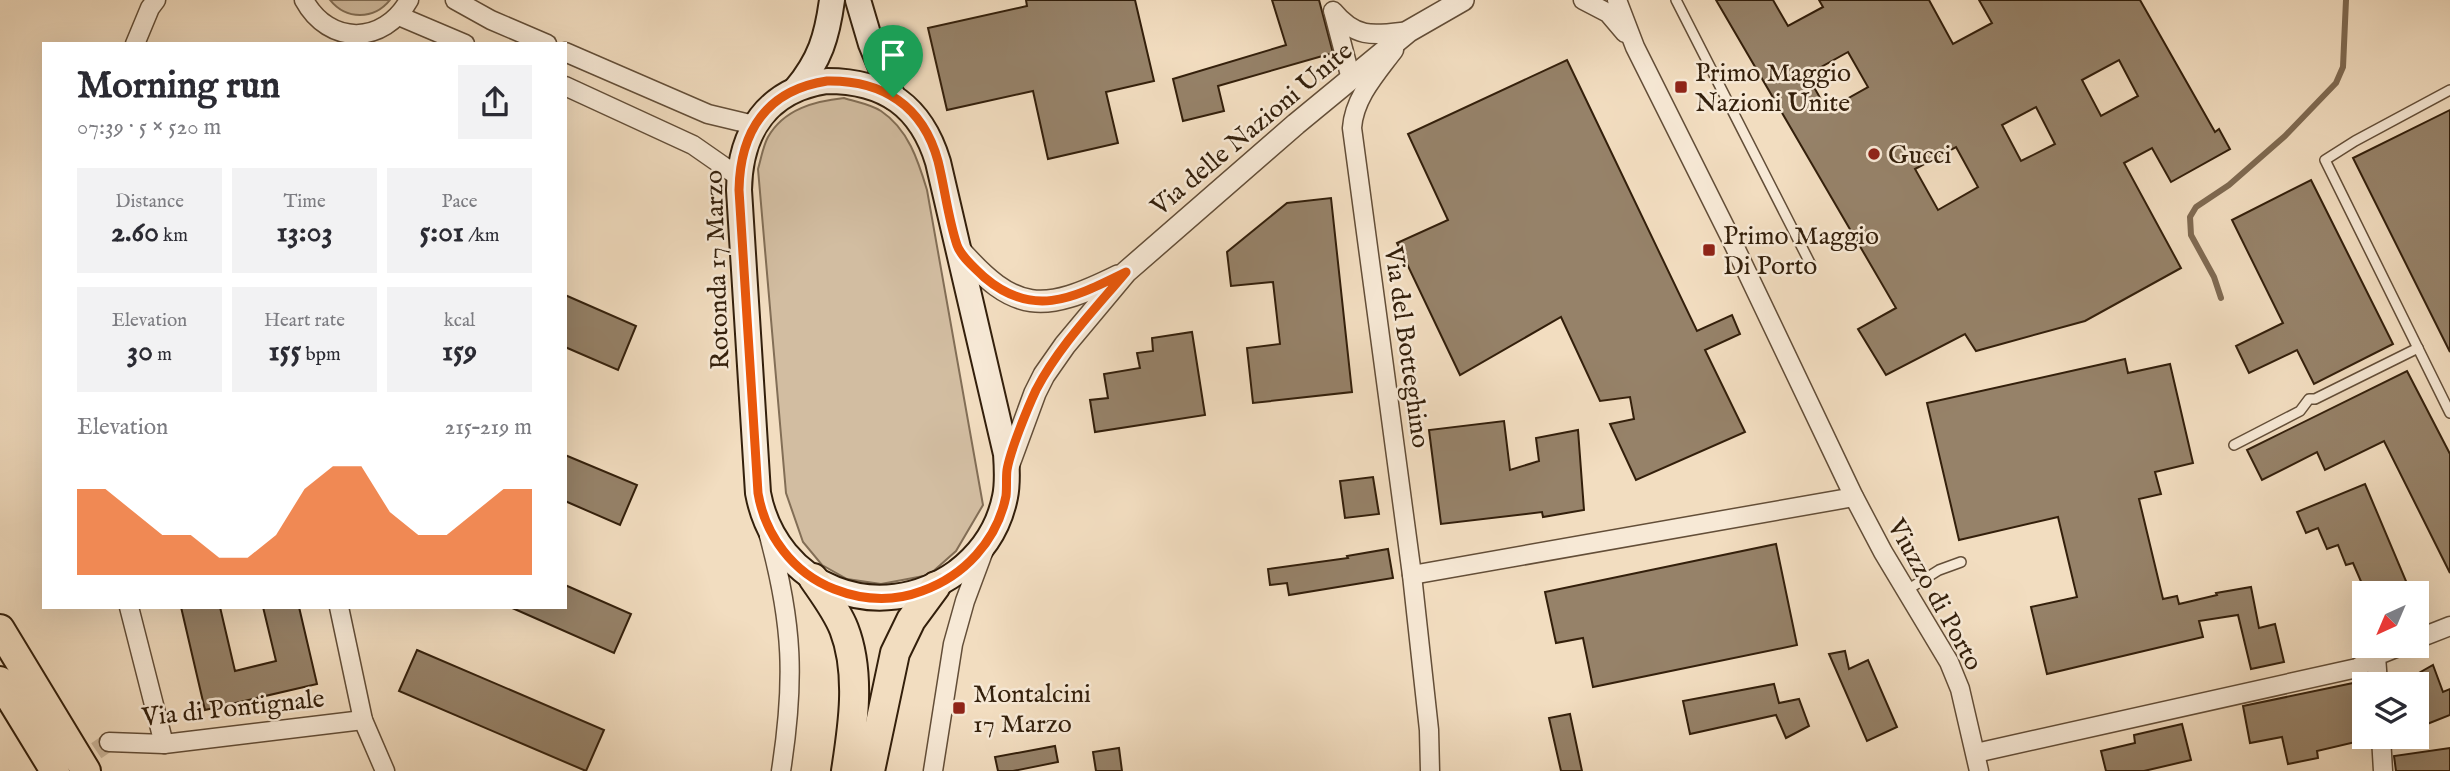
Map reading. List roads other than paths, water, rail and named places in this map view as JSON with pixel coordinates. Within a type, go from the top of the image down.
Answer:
[{"type":"highway","points":[[813,578],[842,623],[852,663],[852,724],[846,771]]},
{"type":"highway","points":[[870,771],[895,653],[911,620],[936,586]]},
{"type":"highway","points":[[0,629],[86,771]]},
{"type":"highway","points":[[0,681],[55,771]]},
{"type":"main road","points":[[796,89],[821,52],[832,0]]},
{"type":"main road","points":[[858,0],[871,44],[893,97]]},
{"type":"main road","name":"Rotonda 17 Marzo","points":[[827,81],[854,82],[879,89],[893,97],[921,124],[933,148],[1000,426],[1007,469],[1005,500],[987,542],[966,565],[936,586],[905,596],[866,598],[839,591],[813,578],[787,555],[765,520],[755,470],[739,177],[743,148],[754,125],[771,107],[796,89],[827,81]]},
{"type":"street","points":[[136,42],[156,0]]},
{"type":"street","points":[[304,0],[322,22],[353,39],[387,26],[399,16],[409,0]]},
{"type":"street","points":[[455,0],[491,20],[542,42]]},
{"type":"street","name":"Via delle Nazioni Unite","points":[[1411,30],[1436,0]]},
{"type":"street","name":"Via delle Nazioni Unite","points":[[1007,469],[1044,375],[1065,345],[1126,272],[1296,124],[1411,30],[1462,0]]},
{"type":"street","points":[[1583,0],[1608,13],[1635,47]]},
{"type":"street","points":[[1617,0],[1635,47]]},
{"type":"street","points":[[1332,5],[1352,30],[1376,35],[1411,30]]},
{"type":"street","points":[[1332,5],[1351,79]]},
{"type":"street","points":[[399,16],[460,42]]},
{"type":"street","name":"Via del Botteghino","points":[[1411,30],[1361,97],[1354,113],[1352,128],[1412,575],[1429,730],[1430,771]]},
{"type":"street","name":"Viuzzo di Porto","points":[[1635,47],[1732,241],[1854,497],[1883,552],[1936,637],[1954,674],[1978,762],[2357,668],[2373,658]]},
{"type":"street","points":[[567,53],[708,114],[754,125]]},
{"type":"street","points":[[567,87],[693,145],[739,177]]},
{"type":"street","name":"Via delle Nazioni Unite","points":[[957,248],[995,285],[1029,301],[1065,299],[1126,272]]},
{"type":"street","points":[[1412,575],[1854,497]]},
{"type":"street","points":[[765,520],[784,597],[791,650],[789,712],[781,771]]},
{"type":"street","points":[[933,771],[953,645],[965,601],[987,542]]},
{"type":"street","points":[[130,609],[164,744]]},
{"type":"street","points":[[339,609],[363,720],[385,771]]},
{"type":"street","points":[[2429,634],[2450,626]]},
{"type":"street","name":"Via di Pontignale","points":[[109,742],[164,744],[363,720]]},
{"type":"street","points":[[2382,749],[2383,771]]},
{"type":"lane","points":[[1676,0],[1812,267]]},
{"type":"lane","points":[[2450,90],[2325,160],[2450,413]]},
{"type":"lane","points":[[2234,445],[2300,411],[2309,399],[2315,399],[2418,348]]},
{"type":"lane","points":[[1907,590],[1938,570],[1961,562]]},
{"type":"waterway","points":[[2221,298],[2214,277],[2191,235],[2190,217],[2196,207],[2229,185],[2285,136],[2336,83],[2343,67],[2346,0]]},
{"type":"tunnel","points":[[74,766],[109,742]]},
{"type":"place","name":"Primo Maggio Nazioni Unite","points":[[1681,87]]},
{"type":"place","name":"Gucci","points":[[1874,154]]},
{"type":"place","name":"Primo Maggio Di Porto","points":[[1709,250]]},
{"type":"place","name":"Montalcini 17 Marzo","points":[[959,708]]}]
